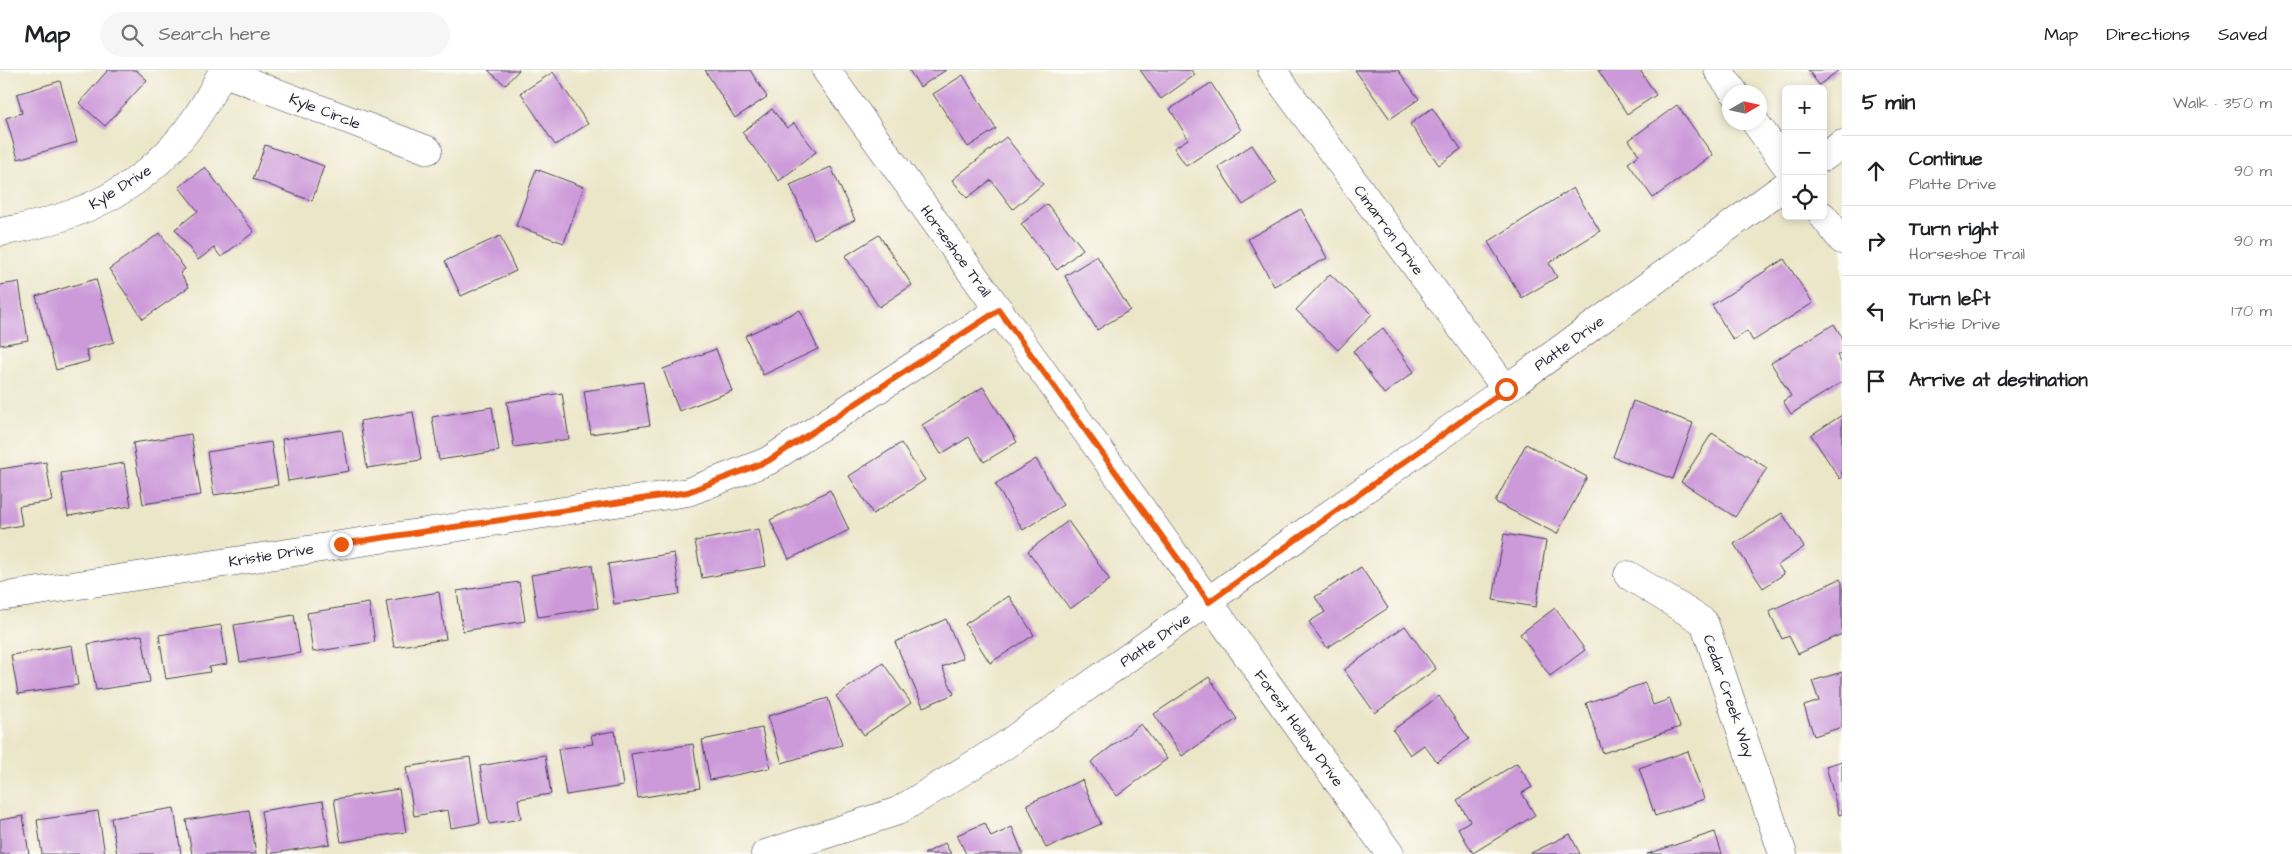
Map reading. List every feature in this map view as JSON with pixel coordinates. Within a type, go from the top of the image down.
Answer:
[{"type":"street","name":"Horseshoe Trail","points":[[826,70],[1209,602]]},
{"type":"street","name":"Cimarron Drive","points":[[1272,70],[1506,389]]},
{"type":"street","points":[[1718,70],[1729,85]]},
{"type":"street","name":"Kyle Circle","points":[[223,71],[428,150]]},
{"type":"street","name":"Kyle Drive","points":[[0,232],[38,226],[99,204],[150,172],[194,123],[223,71]]},
{"type":"street","points":[[1761,130],[1782,159]]},
{"type":"street","points":[[1827,155],[1842,144]]},
{"type":"street","name":"Platte Drive","points":[[765,854],[898,811],[1004,746],[1506,389],[1782,188]]},
{"type":"street","points":[[1826,220],[1842,240]]},
{"type":"street","name":"Kristie Drive","points":[[0,597],[688,492],[768,461],[999,310]]},
{"type":"street","name":"Cedar Creek Way","points":[[1628,575],[1704,622],[1783,854]]},
{"type":"street","name":"Forest Hollow Drive","points":[[1209,602],[1390,854]]},
{"type":"building","points":[[108,70],[136,70],[147,80],[105,126],[79,103]]},
{"type":"building","points":[[488,70],[519,70],[505,85]]},
{"type":"building","points":[[705,70],[750,70],[767,97],[735,118]]},
{"type":"building","points":[[909,70],[946,70],[920,87]]},
{"type":"building","points":[[1140,70],[1191,70],[1195,75],[1161,99]]},
{"type":"building","points":[[1355,70],[1398,70],[1419,99],[1390,119]]},
{"type":"building","points":[[1598,70],[1640,70],[1656,95],[1627,114]]},
{"type":"building","points":[[1808,70],[1839,70],[1819,85]]},
{"type":"building","points":[[553,72],[588,124],[555,145],[521,93]]},
{"type":"building","points":[[963,75],[996,129],[968,147],[933,94]]},
{"type":"building","points":[[60,81],[77,142],[18,159],[6,118],[22,113],[17,94]]},
{"type":"building","points":[[1211,83],[1241,130],[1186,166],[1174,148],[1188,139],[1170,109]]},
{"type":"building","points":[[1677,105],[1713,155],[1653,198],[1628,163],[1639,155],[1629,140]]},
{"type":"building","points":[[1432,108],[1461,149],[1439,165],[1410,124]]},
{"type":"building","points":[[772,109],[787,128],[794,123],[816,152],[779,181],[742,132]]},
{"type":"building","points":[[1006,137],[1043,184],[1013,209],[991,180],[967,198],[952,180]]},
{"type":"building","points":[[265,145],[324,166],[312,201],[253,179]]},
{"type":"building","points":[[1252,145],[1277,183],[1243,205],[1218,167]]},
{"type":"building","points":[[205,167],[254,232],[221,257],[214,248],[198,260],[175,229],[198,211],[179,187]]},
{"type":"building","points":[[831,167],[855,220],[814,239],[790,185]]},
{"type":"building","points":[[536,169],[584,187],[564,243],[516,226]]},
{"type":"building","points":[[1573,188],[1600,231],[1549,263],[1557,277],[1522,298],[1488,242]]},
{"type":"building","points":[[1047,204],[1083,249],[1057,270],[1021,224]]},
{"type":"building","points":[[1301,209],[1327,258],[1274,286],[1248,239]]},
{"type":"building","points":[[160,233],[185,269],[180,273],[189,287],[143,319],[109,269]]},
{"type":"building","points":[[879,235],[912,285],[879,307],[845,256]]},
{"type":"building","points":[[500,236],[516,271],[461,296],[445,261]]},
{"type":"building","points":[[1097,256],[1130,310],[1097,330],[1065,276]]},
{"type":"building","points":[[1784,259],[1813,303],[1753,341],[1747,331],[1733,340],[1712,305]]},
{"type":"building","points":[[1330,274],[1372,314],[1338,350],[1296,310]]},
{"type":"building","points":[[96,279],[114,342],[86,350],[89,361],[56,370],[36,296]]},
{"type":"building","points":[[19,282],[28,340],[0,345],[0,285]]},
{"type":"building","points":[[800,310],[818,349],[763,375],[745,336]]},
{"type":"building","points":[[1834,324],[1842,337],[1842,352],[1837,355],[1842,364],[1842,382],[1791,414],[1783,401],[1791,396],[1771,363]]},
{"type":"building","points":[[1383,328],[1414,372],[1384,394],[1353,351]]},
{"type":"building","points":[[716,349],[732,391],[679,411],[663,369]]},
{"type":"building","points":[[643,382],[650,425],[591,434],[584,391]]},
{"type":"building","points":[[983,387],[1017,442],[984,462],[969,437],[941,454],[922,425]]},
{"type":"building","points":[[562,393],[569,439],[514,447],[507,402]]},
{"type":"building","points":[[1633,401],[1693,423],[1673,479],[1613,457]]},
{"type":"building","points":[[492,407],[499,451],[439,460],[432,417]]},
{"type":"building","points":[[413,412],[421,460],[367,468],[360,421]]},
{"type":"building","points":[[1842,415],[1842,477],[1840,479],[1811,435]]},
{"type":"building","points":[[342,430],[349,471],[288,481],[282,439]]},
{"type":"building","points":[[1712,433],[1767,468],[1735,517],[1681,482]]},
{"type":"building","points":[[191,434],[201,495],[143,504],[133,443]]},
{"type":"building","points":[[271,442],[278,485],[214,495],[207,452]]},
{"type":"building","points":[[901,443],[925,480],[873,514],[849,476]]},
{"type":"building","points":[[1526,444],[1587,477],[1557,534],[1495,502]]},
{"type":"building","points":[[1036,459],[1063,505],[1023,530],[995,484]]},
{"type":"building","points":[[46,462],[52,501],[19,506],[22,525],[0,529],[0,469]]},
{"type":"building","points":[[124,463],[131,506],[68,516],[61,473]]},
{"type":"building","points":[[830,490],[849,530],[789,559],[770,520]]},
{"type":"building","points":[[1782,513],[1804,547],[1778,565],[1784,574],[1763,588],[1734,544]]},
{"type":"building","points":[[1068,521],[1110,580],[1070,609],[1028,551]]},
{"type":"building","points":[[759,529],[766,566],[702,578],[695,541]]},
{"type":"building","points":[[1504,534],[1546,541],[1536,607],[1493,600]]},
{"type":"building","points":[[674,553],[680,594],[614,604],[608,564]]},
{"type":"building","points":[[592,565],[598,608],[538,617],[531,575]]},
{"type":"building","points":[[1361,567],[1388,608],[1327,648],[1309,622],[1325,612],[1315,597]]},
{"type":"building","points":[[1840,579],[1842,583],[1842,634],[1798,654],[1789,636],[1782,639],[1769,611]]},
{"type":"building","points":[[519,582],[525,621],[463,631],[457,591]]},
{"type":"building","points":[[439,592],[446,639],[394,647],[386,601]]},
{"type":"building","points":[[1009,596],[1034,635],[990,663],[965,624]]},
{"type":"building","points":[[369,603],[375,642],[313,652],[307,613]]},
{"type":"building","points":[[1555,608],[1585,650],[1550,676],[1520,634]]},
{"type":"building","points":[[294,615],[300,653],[240,662],[234,625]]},
{"type":"building","points":[[946,619],[963,658],[942,667],[954,694],[923,707],[895,642]]},
{"type":"building","points":[[221,625],[227,664],[209,667],[210,672],[166,679],[159,635]]},
{"type":"building","points":[[1405,626],[1436,669],[1375,713],[1344,670]]},
{"type":"building","points":[[142,635],[150,682],[96,690],[88,644]]},
{"type":"building","points":[[72,645],[78,685],[18,694],[11,655]]},
{"type":"building","points":[[883,663],[911,703],[864,735],[836,696]]},
{"type":"building","points":[[1842,672],[1842,727],[1814,736],[1804,706],[1819,701],[1812,681]]},
{"type":"building","points":[[1209,677],[1237,719],[1182,756],[1154,714]]},
{"type":"building","points":[[1645,683],[1653,705],[1670,699],[1680,727],[1603,753],[1586,703]]},
{"type":"building","points":[[1439,696],[1469,739],[1437,762],[1424,745],[1410,755],[1393,730]]},
{"type":"building","points":[[828,698],[842,745],[782,763],[768,716]]},
{"type":"building","points":[[1141,724],[1167,759],[1117,796],[1091,762]]},
{"type":"building","points":[[762,728],[770,768],[710,780],[702,740]]},
{"type":"building","points":[[615,731],[623,786],[566,795],[558,749],[593,744],[591,735]]},
{"type":"building","points":[[693,744],[700,788],[638,798],[631,754]]},
{"type":"building","points":[[1688,751],[1704,799],[1655,816],[1639,768]]},
{"type":"building","points":[[545,755],[551,794],[518,799],[521,819],[489,824],[480,766]]},
{"type":"building","points":[[470,757],[480,823],[451,828],[448,810],[414,816],[406,767]]},
{"type":"building","points":[[1842,761],[1842,814],[1839,815],[1826,766]]},
{"type":"building","points":[[1517,763],[1532,787],[1522,793],[1535,815],[1473,853],[1458,828],[1470,821],[1457,800]]},
{"type":"building","points":[[1082,780],[1101,824],[1046,848],[1027,804]]},
{"type":"building","points":[[399,789],[406,832],[341,842],[334,799]]},
{"type":"building","points":[[323,801],[330,844],[268,854],[261,811]]},
{"type":"building","points":[[174,808],[181,854],[117,854],[111,818]]},
{"type":"building","points":[[249,810],[256,854],[192,854],[186,820]]},
{"type":"building","points":[[98,811],[105,854],[42,854],[37,820]]},
{"type":"building","points":[[23,816],[29,854],[0,854],[0,820]]},
{"type":"building","points":[[985,823],[991,837],[1012,827],[1023,854],[966,854],[957,835]]},
{"type":"building","points":[[1715,832],[1722,854],[1647,854]]},
{"type":"building","points":[[1570,834],[1580,854],[1529,854]]},
{"type":"building","points":[[945,843],[951,854],[924,854]]},
{"type":"route","points":[[341,544],[688,492],[768,461],[999,310],[1209,602],[1506,389]]}]
